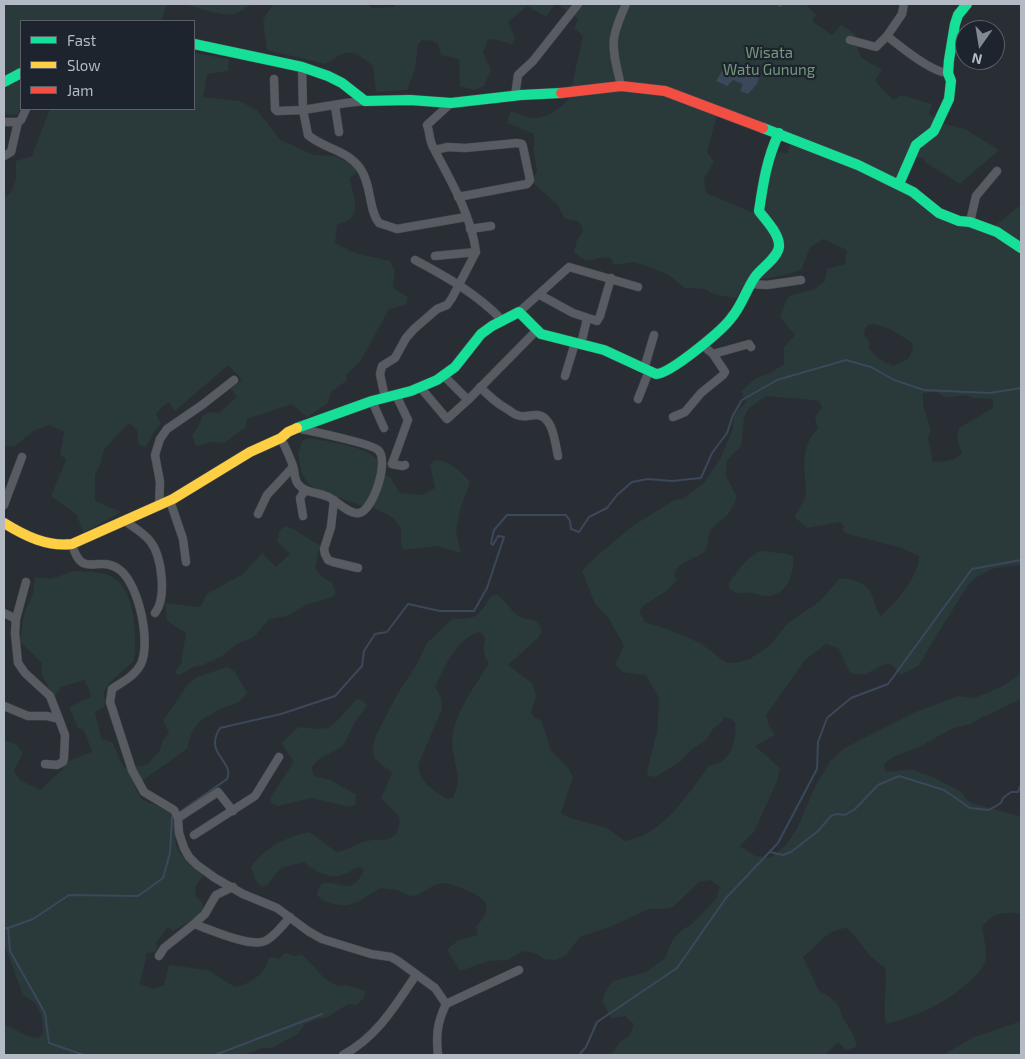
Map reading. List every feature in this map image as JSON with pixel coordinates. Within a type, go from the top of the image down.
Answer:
[{"type":"street","points":[[515,96],[518,74],[533,61],[578,4]]},
{"type":"street","points":[[621,86],[614,51],[614,38],[626,4]]},
{"type":"street","points":[[850,40],[876,47],[887,36],[902,14],[904,4]]},
{"type":"street","points":[[899,184],[916,145],[934,131],[951,91],[951,81],[948,73],[955,24],[965,4]]},
{"type":"street","points":[[887,36],[941,72],[948,73]]},
{"type":"street","points":[[195,44],[302,68],[335,78],[365,101]]},
{"type":"street","points":[[302,68],[304,110],[308,135],[345,154],[360,168],[368,186],[376,220],[382,225],[397,229],[466,217]]},
{"type":"street","points":[[4,82],[20,74]]},
{"type":"street","points":[[274,79],[275,109],[277,111],[304,110],[365,101],[410,100],[451,103],[621,86],[665,91],[779,133],[858,165],[913,192],[939,213],[997,232],[1021,248]]},
{"type":"street","points":[[385,398],[380,374],[382,366],[395,358],[414,328],[436,309],[447,305],[460,286],[476,252],[466,217],[432,146],[427,125],[451,103]]},
{"type":"street","points":[[335,106],[339,132]]},
{"type":"street","points":[[4,156],[11,152],[18,122],[26,110]]},
{"type":"street","points":[[4,122],[18,122]]},
{"type":"street","points":[[519,312],[541,334],[604,350],[656,374],[661,374],[676,365],[732,318],[751,284],[762,268],[773,258],[779,247],[776,234],[759,211],[766,169],[779,133]]},
{"type":"street","points":[[435,150],[448,147],[465,148],[522,144],[530,180],[527,184],[458,197]]},
{"type":"street","points":[[970,222],[976,196],[997,171]]},
{"type":"street","points":[[470,229],[491,226]]},
{"type":"street","points":[[435,256],[476,252]]},
{"type":"street","points":[[415,260],[479,298],[502,320]]},
{"type":"street","points":[[4,523],[26,536],[63,545],[72,544],[170,501],[237,459],[281,438],[297,428],[331,414],[420,387],[444,376],[455,366],[481,334],[502,320],[519,312],[569,267],[638,287]]},
{"type":"street","points":[[540,295],[587,319],[598,321],[611,278]]},
{"type":"street","points":[[751,284],[767,285],[801,280]]},
{"type":"street","points":[[565,376],[587,319]]},
{"type":"street","points":[[420,387],[445,420],[468,400],[536,331]]},
{"type":"street","points":[[638,399],[647,370],[654,335]]},
{"type":"street","points":[[712,354],[749,344],[751,348]]},
{"type":"street","points":[[673,417],[685,412],[701,393],[723,376],[724,369],[702,345]]},
{"type":"street","points":[[444,376],[468,400]]},
{"type":"street","points":[[158,506],[160,482],[155,455],[160,439],[167,429],[234,380]]},
{"type":"street","points":[[480,387],[498,404],[513,414],[522,416],[539,415],[544,418],[549,423],[558,456]]},
{"type":"street","points":[[392,464],[408,420],[396,395]]},
{"type":"street","points":[[372,401],[384,428]]},
{"type":"street","points":[[281,438],[297,482],[305,490],[327,496],[352,513],[359,514],[366,510],[380,478],[382,455],[379,450],[297,428]]},
{"type":"street","points":[[4,505],[22,457]]},
{"type":"street","points":[[382,462],[405,465]]},
{"type":"street","points":[[258,514],[267,495],[293,467]]},
{"type":"street","points":[[303,516],[300,498],[305,490]]},
{"type":"street","points":[[334,500],[331,527],[324,554],[326,558],[333,562],[358,568]]},
{"type":"street","points":[[170,501],[183,539],[186,562]]},
{"type":"street","points":[[125,521],[150,541],[158,560],[161,582],[159,606],[155,613]]},
{"type":"street","points":[[72,544],[75,557],[82,563],[86,565],[105,564],[116,568],[125,575],[133,588],[141,615],[145,652],[137,671],[112,689],[110,702],[132,770],[144,792],[176,814],[179,833],[189,856],[215,878],[243,894],[277,908],[322,939],[372,954],[392,957],[436,988],[446,1004]]},
{"type":"street","points":[[26,582],[16,619],[15,633],[18,663],[25,673],[50,696],[65,735],[63,762],[57,765],[45,764]]},
{"type":"street","points":[[4,613],[16,619]]},
{"type":"street","points":[[4,706],[28,716],[46,716],[59,719]]},
{"type":"street","points":[[194,835],[254,796],[279,757]]},
{"type":"street","points":[[176,814],[218,792],[233,811]]},
{"type":"street","points":[[159,956],[164,948],[205,914],[216,895],[233,887]]},
{"type":"street","points":[[194,924],[213,932],[256,944],[264,942],[290,917]]},
{"type":"street","points":[[438,1055],[437,1028],[439,1018],[446,1004],[519,970]]},
{"type":"street","points":[[343,1055],[356,1052],[382,1024],[416,975]]},
{"type":"green space","points":[[4,4],[167,4],[161,20],[20,20],[20,109],[17,115],[4,114]]},
{"type":"green space","points":[[182,4],[252,4],[229,15]]},
{"type":"green space","points":[[273,4],[360,4],[369,5],[372,8],[394,7],[395,4],[555,4],[546,17],[527,6],[508,22],[515,38],[512,44],[488,40],[483,53],[491,70],[484,86],[474,90],[460,86],[459,59],[441,55],[438,44],[433,41],[422,40],[418,44],[415,70],[407,90],[376,92],[373,66],[354,54],[345,53],[325,64],[267,50],[263,20]]},
{"type":"green space","name":"Wisata Watu Gunung","points":[[557,4],[806,4],[816,15],[812,21],[832,35],[841,25],[855,34],[859,54],[864,60],[882,69],[875,81],[893,100],[901,95],[932,104],[929,114],[945,124],[965,129],[999,150],[960,184],[926,163],[923,158],[915,157],[904,178],[926,198],[952,216],[995,226],[1019,206],[1021,207],[1021,565],[995,568],[977,577],[968,585],[918,666],[901,675],[891,664],[885,664],[864,675],[850,673],[839,649],[826,644],[805,660],[766,715],[769,726],[775,735],[755,746],[780,768],[777,781],[754,832],[740,846],[755,856],[770,858],[785,846],[797,829],[813,791],[830,761],[843,749],[913,713],[959,696],[977,697],[999,688],[1021,674],[1021,699],[971,724],[953,728],[917,748],[895,756],[885,763],[884,768],[887,772],[911,769],[937,779],[960,791],[972,803],[1019,816],[1021,820],[1021,914],[999,914],[986,922],[982,927],[986,958],[979,972],[962,988],[932,1008],[886,1024],[885,967],[873,959],[847,928],[840,929],[823,938],[803,957],[819,991],[830,997],[838,1005],[854,1036],[857,1047],[846,1050],[838,1042],[825,1055],[611,1055],[620,1042],[629,1036],[634,1024],[625,1016],[611,1018],[602,1001],[606,990],[613,981],[646,972],[664,959],[674,938],[692,924],[716,899],[720,887],[711,880],[699,882],[673,907],[649,909],[612,926],[580,937],[566,955],[556,960],[544,959],[535,953],[524,951],[508,960],[489,961],[460,971],[447,949],[459,940],[478,935],[476,927],[482,920],[486,908],[482,899],[472,892],[451,884],[442,883],[434,885],[414,896],[406,895],[396,890],[381,888],[357,902],[339,905],[320,898],[317,895],[319,888],[322,884],[327,883],[343,886],[354,884],[364,871],[360,867],[333,876],[319,872],[304,862],[281,868],[267,885],[262,887],[256,881],[251,867],[270,848],[284,840],[310,832],[336,852],[363,842],[387,839],[397,833],[400,821],[398,815],[381,798],[392,773],[374,758],[373,747],[376,735],[427,643],[452,619],[468,618],[477,615],[492,595],[498,595],[517,615],[538,623],[542,631],[539,637],[508,665],[532,683],[536,696],[531,713],[535,718],[541,720],[551,750],[569,769],[573,777],[561,813],[570,818],[607,828],[625,841],[642,836],[673,812],[709,766],[722,761],[731,751],[735,737],[735,723],[731,719],[724,717],[722,722],[712,730],[706,740],[691,750],[680,762],[655,777],[649,776],[647,771],[657,732],[659,699],[648,678],[644,675],[623,672],[615,665],[624,646],[608,617],[595,604],[582,571],[591,561],[634,525],[673,501],[684,498],[704,483],[721,457],[733,429],[734,415],[746,402],[741,391],[755,379],[772,372],[784,364],[784,347],[795,335],[780,317],[787,299],[791,295],[813,290],[825,281],[827,269],[845,264],[847,250],[823,239],[810,248],[801,270],[774,277],[747,280],[736,298],[716,295],[705,289],[685,288],[667,274],[634,262],[614,265],[611,258],[588,260],[574,252],[577,240],[583,231],[581,225],[578,221],[565,219],[557,204],[532,182],[537,171],[534,153],[534,134],[508,123],[508,118],[511,112],[537,118],[545,116],[554,112],[567,101],[583,36],[574,28],[578,19]],"holes":[[[719,107],[794,134],[787,153],[777,152],[767,189],[756,214],[706,193],[704,178],[714,162],[707,152]],[[875,324],[892,330],[912,343],[913,349],[908,359],[893,366],[881,360],[869,349],[869,341],[864,335],[868,325]],[[937,392],[947,398],[965,395],[974,398],[993,399],[993,408],[959,428],[957,438],[962,453],[956,458],[949,461],[933,462],[928,437],[931,430],[923,405],[923,393]],[[766,396],[819,401],[822,407],[815,417],[818,429],[810,438],[805,457],[806,495],[795,518],[807,528],[840,522],[844,526],[843,531],[848,534],[902,548],[919,556],[915,572],[906,589],[881,616],[870,592],[864,585],[860,582],[840,578],[820,601],[787,624],[770,645],[750,659],[727,663],[700,643],[645,622],[639,611],[669,589],[677,579],[674,575],[679,567],[706,550],[711,530],[732,508],[737,497],[726,476],[726,464],[728,459],[741,446],[744,418],[748,409]],[[479,632],[482,634],[485,638],[484,654],[489,663],[466,700],[457,720],[452,741],[458,781],[453,798],[447,799],[423,780],[420,775],[419,763],[442,709],[441,698],[435,687],[447,663],[463,641]]]},
{"type":"green space","points":[[195,53],[229,59],[228,71],[207,74],[203,97],[239,101],[257,110],[280,140],[314,155],[335,156],[351,164],[358,172],[350,178],[354,198],[354,213],[347,221],[337,225],[335,243],[355,253],[390,261],[395,271],[393,288],[408,297],[406,305],[389,309],[360,362],[347,374],[346,381],[331,392],[328,403],[307,417],[292,404],[247,419],[246,427],[224,443],[213,442],[196,446],[192,436],[202,416],[210,412],[219,413],[237,397],[231,389],[242,379],[228,365],[175,411],[169,402],[161,408],[156,414],[161,424],[146,447],[139,445],[137,430],[129,423],[104,449],[101,463],[95,475],[95,501],[121,512],[83,533],[77,515],[51,496],[66,460],[60,454],[64,432],[49,425],[35,430],[15,446],[4,446],[4,196],[10,194],[16,179],[16,161],[32,156],[50,110],[195,110]]},
{"type":"green space","points":[[308,438],[347,445],[367,452],[380,463],[378,473],[390,477],[400,493],[422,495],[435,488],[430,464],[435,460],[446,462],[455,467],[470,482],[460,510],[456,532],[461,553],[438,546],[403,550],[401,530],[392,517],[367,505],[362,506],[314,488],[302,474],[298,454],[302,441]]},
{"type":"green space","points":[[285,526],[320,545],[315,568],[322,577],[332,582],[336,594],[308,604],[287,616],[269,619],[254,637],[237,644],[222,656],[203,665],[193,667],[180,675],[176,674],[176,670],[181,664],[186,633],[167,621],[165,603],[200,607],[207,594],[243,574],[262,553],[276,567],[290,554],[277,541],[280,530]]},
{"type":"green space","points":[[763,551],[793,556],[791,577],[784,588],[774,595],[766,596],[754,593],[738,593],[729,588],[729,583],[744,564],[753,555]]},
{"type":"green space","points":[[74,571],[96,572],[112,576],[123,586],[131,606],[135,629],[134,661],[110,682],[104,692],[105,706],[95,712],[101,739],[112,742],[124,768],[147,765],[160,750],[163,740],[169,733],[163,721],[188,684],[197,677],[227,667],[235,672],[247,693],[239,701],[201,721],[192,732],[188,748],[135,786],[141,798],[170,813],[173,820],[176,844],[180,853],[203,876],[195,887],[196,897],[203,905],[201,915],[173,931],[168,927],[156,943],[157,948],[155,952],[147,953],[140,984],[153,989],[164,985],[169,965],[208,970],[235,987],[247,983],[261,974],[269,958],[279,959],[284,953],[296,956],[302,954],[325,979],[338,986],[347,985],[365,991],[364,997],[357,1005],[348,1004],[328,1017],[305,1024],[298,1034],[272,1048],[261,1048],[244,1055],[4,1055],[4,1024],[27,1036],[39,1038],[43,1033],[43,1028],[41,1014],[35,1003],[23,995],[4,944],[4,740],[16,744],[23,753],[14,771],[20,780],[40,790],[69,761],[92,752],[86,735],[83,730],[78,728],[69,707],[91,697],[84,680],[61,687],[54,697],[42,675],[42,663],[20,642],[24,614],[33,594],[35,577],[51,579]]},
{"type":"green space","points":[[357,699],[363,701],[367,706],[356,720],[344,744],[319,759],[311,768],[314,776],[331,780],[356,794],[355,805],[350,807],[311,798],[278,806],[271,803],[270,798],[293,763],[293,760],[281,743],[299,727],[328,728]]},
{"type":"green space","points":[[1021,1021],[1021,1055],[943,1055],[972,1038]]},
{"type":"water","points":[[731,66],[747,67],[757,74],[759,78],[757,84],[748,94],[740,91],[743,84],[733,80],[727,86],[716,81],[722,71]]},
{"type":"waterway","points":[[777,4],[781,6]]},
{"type":"waterway","points":[[177,814],[227,779],[227,767],[215,744],[220,728],[281,714],[335,696],[362,666],[364,651],[375,634],[387,632],[408,604],[440,611],[474,611],[487,588],[504,537],[498,536],[493,545],[491,543],[494,530],[507,515],[566,515],[570,521],[571,529],[579,532],[589,517],[607,508],[617,495],[632,482],[648,479],[672,481],[701,478],[712,453],[727,433],[733,415],[742,400],[777,380],[846,360],[871,367],[894,380],[924,390],[990,393],[1021,388]]},
{"type":"waterway","points":[[579,1055],[586,1047],[597,1022],[677,968],[726,898],[778,843],[817,769],[818,742],[827,718],[851,698],[888,684],[972,569],[1021,560]]},
{"type":"waterway","points":[[770,852],[783,855],[791,852],[818,831],[831,816],[837,814],[845,815],[855,809],[878,785],[899,776],[944,790],[970,808],[989,810],[1001,803],[1003,798],[1011,792],[1018,792],[1021,785]]},
{"type":"waterway","points":[[4,928],[33,919],[69,895],[138,896],[163,878],[170,853],[173,816]]},
{"type":"waterway","points":[[8,928],[10,951],[45,1013],[49,1043],[84,1055]]},
{"type":"waterway","points":[[215,1055],[322,1014]]},
{"type":"traffic: fast","points":[[899,184],[916,145],[934,131],[949,99],[951,81],[948,73],[949,60],[955,24],[958,15],[967,4]]},
{"type":"traffic: fast","points":[[195,44],[302,67],[342,83],[365,101],[410,100],[451,103],[521,95],[561,93]]},
{"type":"traffic: fast","points":[[4,82],[20,74]]},
{"type":"traffic: fast","points":[[763,128],[858,165],[913,192],[939,213],[997,232],[1021,248]]},
{"type":"traffic: fast","points":[[297,428],[372,401],[411,391],[437,380],[455,367],[481,334],[519,312],[541,334],[604,350],[656,374],[673,367],[708,341],[727,323],[739,308],[755,277],[778,251],[779,242],[777,237],[759,211],[768,162],[779,133]]},
{"type":"traffic: slow","points":[[4,523],[36,540],[54,544],[72,544],[173,499],[250,452],[281,438],[297,428]]},
{"type":"traffic: jam","points":[[561,93],[621,86],[665,91],[763,128]]}]
